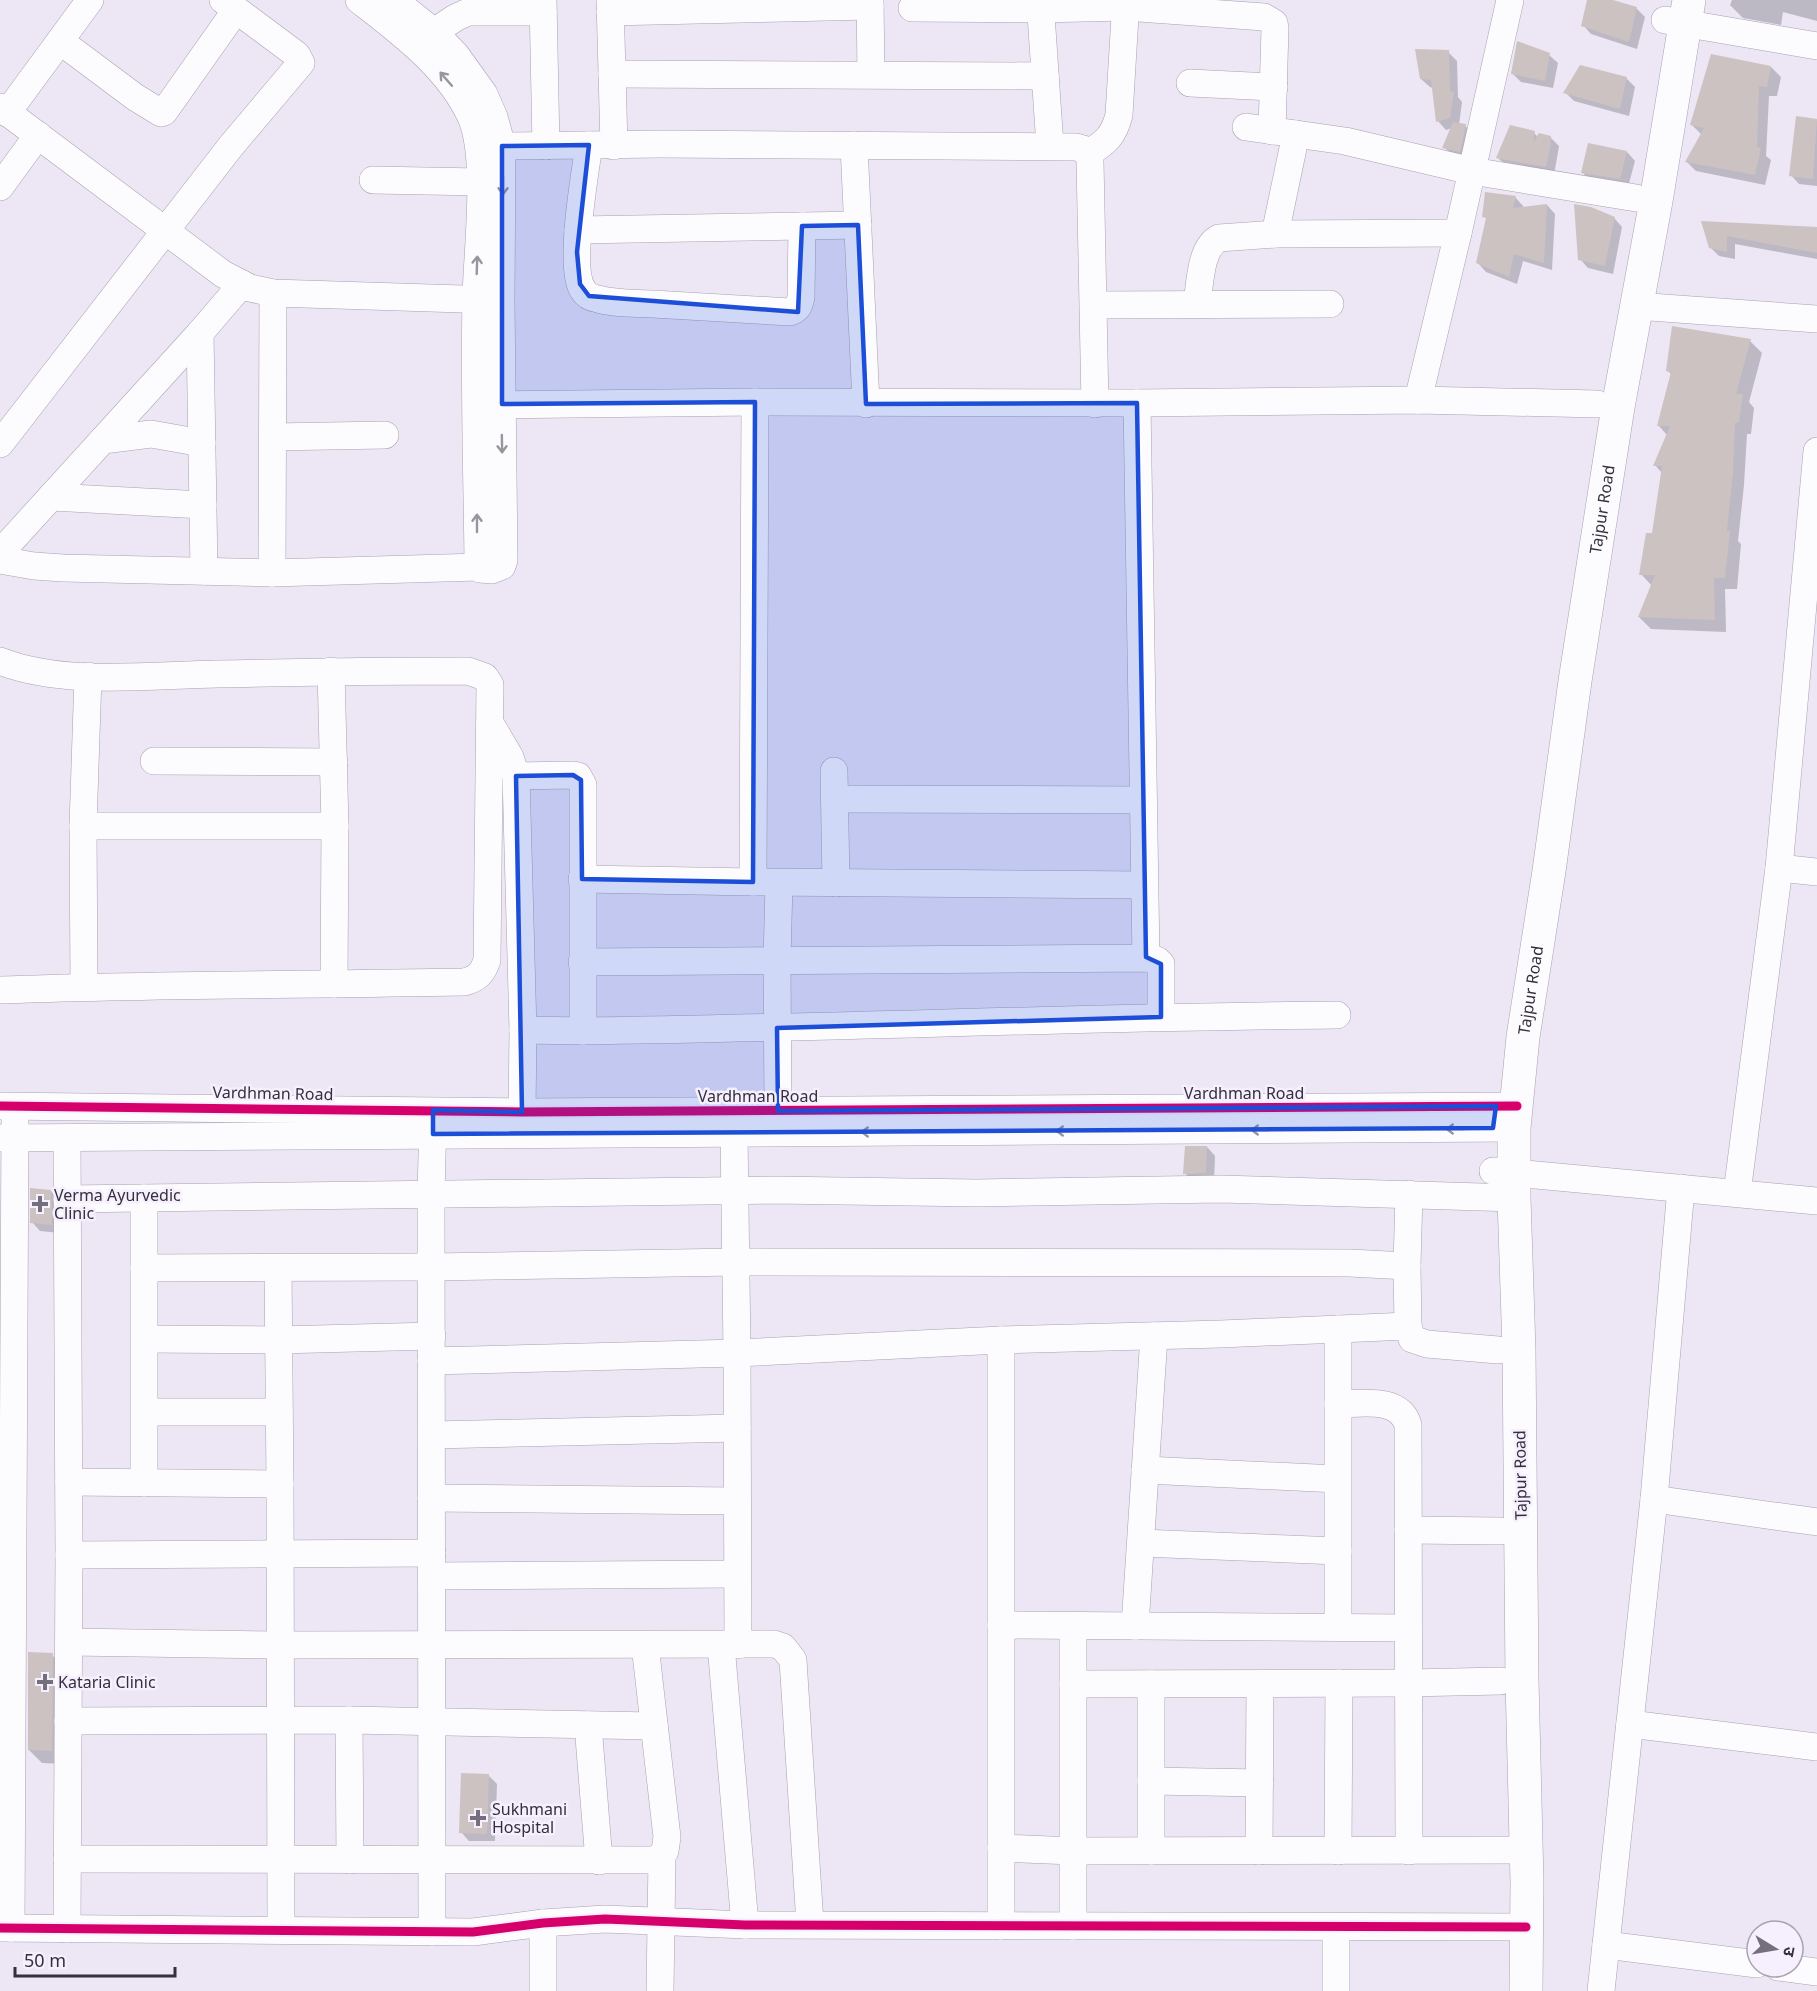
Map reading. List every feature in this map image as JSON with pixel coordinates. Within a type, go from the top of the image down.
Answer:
[{"type":"main road","name":"Tajpur Road","points":[[1516,1850],[1501,1680],[1498,1350],[1505,1117],[1502,1034],[1529,868],[1554,678],[1597,404],[1636,198],[1677,11]]},
{"type":"main road","name":"Tajpur Road","points":[[1505,1117],[1523,1037],[1618,407],[1656,201],[1677,11]]},
{"type":"main road","name":"Tajpur Road","points":[[1503,1185],[1519,1350],[1522,1680],[1516,1850],[1516,1927],[1506,1991]]},
{"type":"main road","name":"Tajpur Road","points":[[1516,1927],[1526,1991]]},
{"type":"street","points":[[90,0],[4,110],[223,274],[242,284],[273,293],[489,300]]},
{"type":"street","points":[[0,560],[44,567],[272,573],[478,567],[489,404],[489,300],[477,141],[472,120],[460,95],[399,31],[359,0]]},
{"type":"street","points":[[394,0],[434,32],[456,55],[484,94],[495,117],[502,146],[489,300]]},
{"type":"street","points":[[1418,400],[1510,0]]},
{"type":"street","points":[[802,226],[801,297],[798,307],[790,312],[611,301],[589,296],[584,292],[580,284],[578,230],[601,146],[612,74],[610,6],[870,3],[871,74]]},
{"type":"street","points":[[1088,153],[1104,145],[1116,128],[1119,115],[1125,4]]},
{"type":"street","points":[[912,8],[1125,4],[1269,19],[1275,28],[1272,131],[1275,234]]},
{"type":"street","points":[[0,444],[231,146],[301,63],[297,55],[229,5],[164,112],[161,113],[135,97],[60,41]]},
{"type":"street","points":[[1040,5],[1050,146]]},
{"type":"street","points":[[434,32],[455,18],[467,6],[543,6],[546,146]]},
{"type":"street","points":[[1677,11],[1817,46]]},
{"type":"street","points":[[612,74],[1045,76]]},
{"type":"street","points":[[1190,83],[1274,87]]},
{"type":"street","points":[[1272,131],[1345,141],[1472,171],[1636,198]]},
{"type":"street","points":[[0,187],[38,135]]},
{"type":"street","points":[[854,145],[866,404]]},
{"type":"street","points":[[502,146],[1050,146],[1083,149],[1088,153],[1090,161],[1095,404]]},
{"type":"street","points":[[373,180],[480,182]]},
{"type":"street","points":[[578,230],[858,225]]},
{"type":"street","points":[[1197,303],[1205,256],[1213,241],[1219,238],[1275,234],[1458,233]]},
{"type":"street","points":[[0,553],[242,284]]},
{"type":"street","points":[[272,573],[273,293]]},
{"type":"street","points":[[1094,305],[1330,304]]},
{"type":"street","points":[[1636,306],[1817,319]]},
{"type":"street","points":[[200,333],[204,571]]},
{"type":"street","points":[[489,404],[755,402],[1095,404],[1418,400],[1597,404]]},
{"type":"street","points":[[755,402],[766,882],[777,961],[778,1111]]},
{"type":"street","points":[[1137,403],[1146,958]]},
{"type":"street","points":[[103,440],[151,434],[202,443]]},
{"type":"street","points":[[273,438],[385,435]]},
{"type":"street","points":[[1737,1193],[1779,868],[1813,536],[1817,451]]},
{"type":"street","points":[[51,497],[203,505]]},
{"type":"street","points":[[0,661],[16,668],[37,672],[88,676],[331,671],[468,671],[485,677],[490,685],[487,960],[481,974],[472,980],[464,982],[0,990]]},
{"type":"street","points":[[331,671],[335,826],[334,984]]},
{"type":"street","points":[[84,987],[82,826],[88,676]]},
{"type":"street","points":[[489,722],[510,757],[516,776],[523,1030],[522,1113]]},
{"type":"street","points":[[154,761],[334,762]]},
{"type":"street","points":[[834,771],[836,883]]},
{"type":"street","points":[[516,776],[573,775],[581,780],[583,1030]]},
{"type":"street","points":[[835,799],[1143,800]]},
{"type":"street","points":[[82,826],[335,826]]},
{"type":"street","points":[[1779,868],[1817,872]]},
{"type":"street","points":[[582,879],[1144,885]]},
{"type":"street","points":[[582,962],[1146,958],[1157,960],[1161,964],[1161,1017]]},
{"type":"street","points":[[523,1030],[777,1029],[1161,1017],[1337,1015]]},
{"type":"street","points":[[8,1106],[5,1928],[473,1932],[543,1923],[605,1919],[745,1925],[1516,1927]]},
{"type":"street","name":"Vardhman Road","points":[[8,1106],[734,1132],[1505,1117]]},
{"type":"street","name":"Vardhman Road","points":[[7,1138],[67,1138],[433,1122],[522,1113],[778,1111],[1505,1117]]},
{"type":"street","points":[[432,1932],[431,1194],[433,1122]]},
{"type":"street","points":[[734,1132],[737,1574],[730,1645],[745,1925]]},
{"type":"street","points":[[67,1138],[69,1482],[67,1929]]},
{"type":"street","points":[[67,1199],[736,1191],[977,1193],[1221,1189],[1409,1194],[1503,1185],[1680,1188],[1817,1201]]},
{"type":"street","points":[[1601,1991],[1654,1499],[1680,1188]]},
{"type":"street","points":[[1409,1194],[1408,1326],[1412,1339],[1421,1343],[1498,1350]]},
{"type":"street","points":[[144,1198],[144,1483]]},
{"type":"street","points":[[144,1268],[432,1268],[736,1262],[1350,1263],[1407,1266]]},
{"type":"street","points":[[278,1268],[281,1930]]},
{"type":"street","points":[[145,1339],[279,1340],[431,1348],[737,1353],[1001,1340],[1408,1326]]},
{"type":"street","points":[[1338,1329],[1338,1627]]},
{"type":"street","points":[[1135,1626],[1154,1336]]},
{"type":"street","points":[[1001,1340],[1001,1926]]},
{"type":"street","points":[[1338,1404],[1387,1405],[1398,1409],[1406,1418],[1408,1425],[1409,1851]]},
{"type":"street","points":[[144,1412],[279,1412]]},
{"type":"street","points":[[432,1435],[737,1428]]},
{"type":"street","points":[[1145,1470],[1338,1479]]},
{"type":"street","points":[[69,1482],[280,1484]]},
{"type":"street","points":[[431,1498],[737,1501]]},
{"type":"street","points":[[1654,1499],[1817,1522]]},
{"type":"street","points":[[1408,1530],[1500,1530]]},
{"type":"street","points":[[1140,1543],[1338,1551]]},
{"type":"street","points":[[69,1555],[280,1554],[432,1564],[737,1574]]},
{"type":"street","points":[[1001,1625],[1408,1628]]},
{"type":"street","points":[[1073,1626],[1073,1926]]},
{"type":"street","points":[[69,1642],[280,1645],[774,1644],[783,1647],[793,1660],[810,1924]]},
{"type":"street","points":[[645,1645],[667,1837],[667,1845],[662,1857],[660,1991]]},
{"type":"street","points":[[1073,1684],[1408,1683],[1501,1680]]},
{"type":"street","points":[[1338,1851],[1339,1683]]},
{"type":"street","points":[[1151,1684],[1151,1851]]},
{"type":"street","points":[[1259,1851],[1260,1684]]},
{"type":"street","points":[[68,1721],[349,1720],[654,1725]]},
{"type":"street","points":[[349,1720],[350,1860]]},
{"type":"street","points":[[1630,1724],[1817,1747]]},
{"type":"street","points":[[588,1725],[599,1861]]},
{"type":"street","points":[[1151,1781],[1260,1783]]},
{"type":"street","points":[[1001,1848],[1073,1851],[1516,1850]]},
{"type":"street","points":[[67,1859],[651,1861],[662,1857]]},
{"type":"street","points":[[543,1923],[543,1991]]},
{"type":"street","points":[[1336,1928],[1336,1991]]},
{"type":"street","points":[[1606,1945],[1745,1962]]},
{"type":"highlighted area","points":[[589,145],[577,252],[580,284],[589,296],[798,312],[802,226],[858,225],[866,404],[1137,403],[1146,957],[1161,964],[1161,1017],[777,1028],[778,1111],[1496,1106],[1493,1128],[433,1134],[433,1110],[522,1112],[516,776],[573,775],[581,780],[582,879],[753,882],[755,402],[502,404],[502,146]]},
{"type":"building","points":[[1587,0],[1613,0],[1637,7],[1629,42],[1581,26]]},
{"type":"building","points":[[1517,41],[1550,53],[1545,81],[1511,74]]},
{"type":"building","points":[[1415,49],[1449,50],[1450,91],[1454,92],[1450,118],[1436,122],[1431,80],[1420,79]]},
{"type":"building","points":[[1711,54],[1771,66],[1767,87],[1759,86],[1757,147],[1761,148],[1755,175],[1685,162],[1704,128],[1690,125]]},
{"type":"building","points":[[1580,65],[1627,77],[1620,109],[1563,93]]},
{"type":"building","points":[[1796,116],[1817,119],[1813,179],[1789,176]]},
{"type":"building","points":[[1453,122],[1466,124],[1460,152],[1442,148]]},
{"type":"building","points":[[1510,125],[1535,131],[1533,143],[1539,133],[1551,136],[1546,167],[1496,158]]},
{"type":"building","points":[[1588,143],[1627,151],[1620,179],[1581,173]]},
{"type":"building","points":[[1485,192],[1516,196],[1513,208],[1547,204],[1544,263],[1514,254],[1509,277],[1476,263],[1486,218],[1482,217]]},
{"type":"building","points":[[1574,204],[1591,207],[1615,217],[1605,266],[1578,260]]},
{"type":"building","points":[[1701,221],[1817,227],[1817,253],[1727,236],[1727,252],[1709,248]]},
{"type":"building","points":[[1672,326],[1751,339],[1736,394],[1743,394],[1739,422],[1735,423],[1727,531],[1730,531],[1725,578],[1714,578],[1715,620],[1638,617],[1655,575],[1639,575],[1646,533],[1652,533],[1662,466],[1653,466],[1670,426],[1657,426],[1671,372],[1666,371]]},
{"type":"building","points":[[1185,1146],[1207,1146],[1206,1173],[1183,1174]]},
{"type":"building","points":[[30,1188],[51,1190],[52,1225],[30,1223]]},
{"type":"building","points":[[28,1652],[53,1653],[52,1751],[28,1750]]},
{"type":"building","points":[[461,1773],[489,1774],[487,1834],[459,1833]]},
{"type":"cycle path","points":[[0,1106],[522,1112],[1517,1106]]},
{"type":"cycle path","points":[[0,1928],[473,1932],[543,1923],[605,1919],[745,1925],[1526,1927]]},
{"type":"place","name":"Verma Ayurvedic Clinic","points":[[40,1204]]},
{"type":"place","name":"Kataria Clinic","points":[[45,1682]]},
{"type":"place","name":"Sukhmani Hospital","points":[[478,1818]]}]
